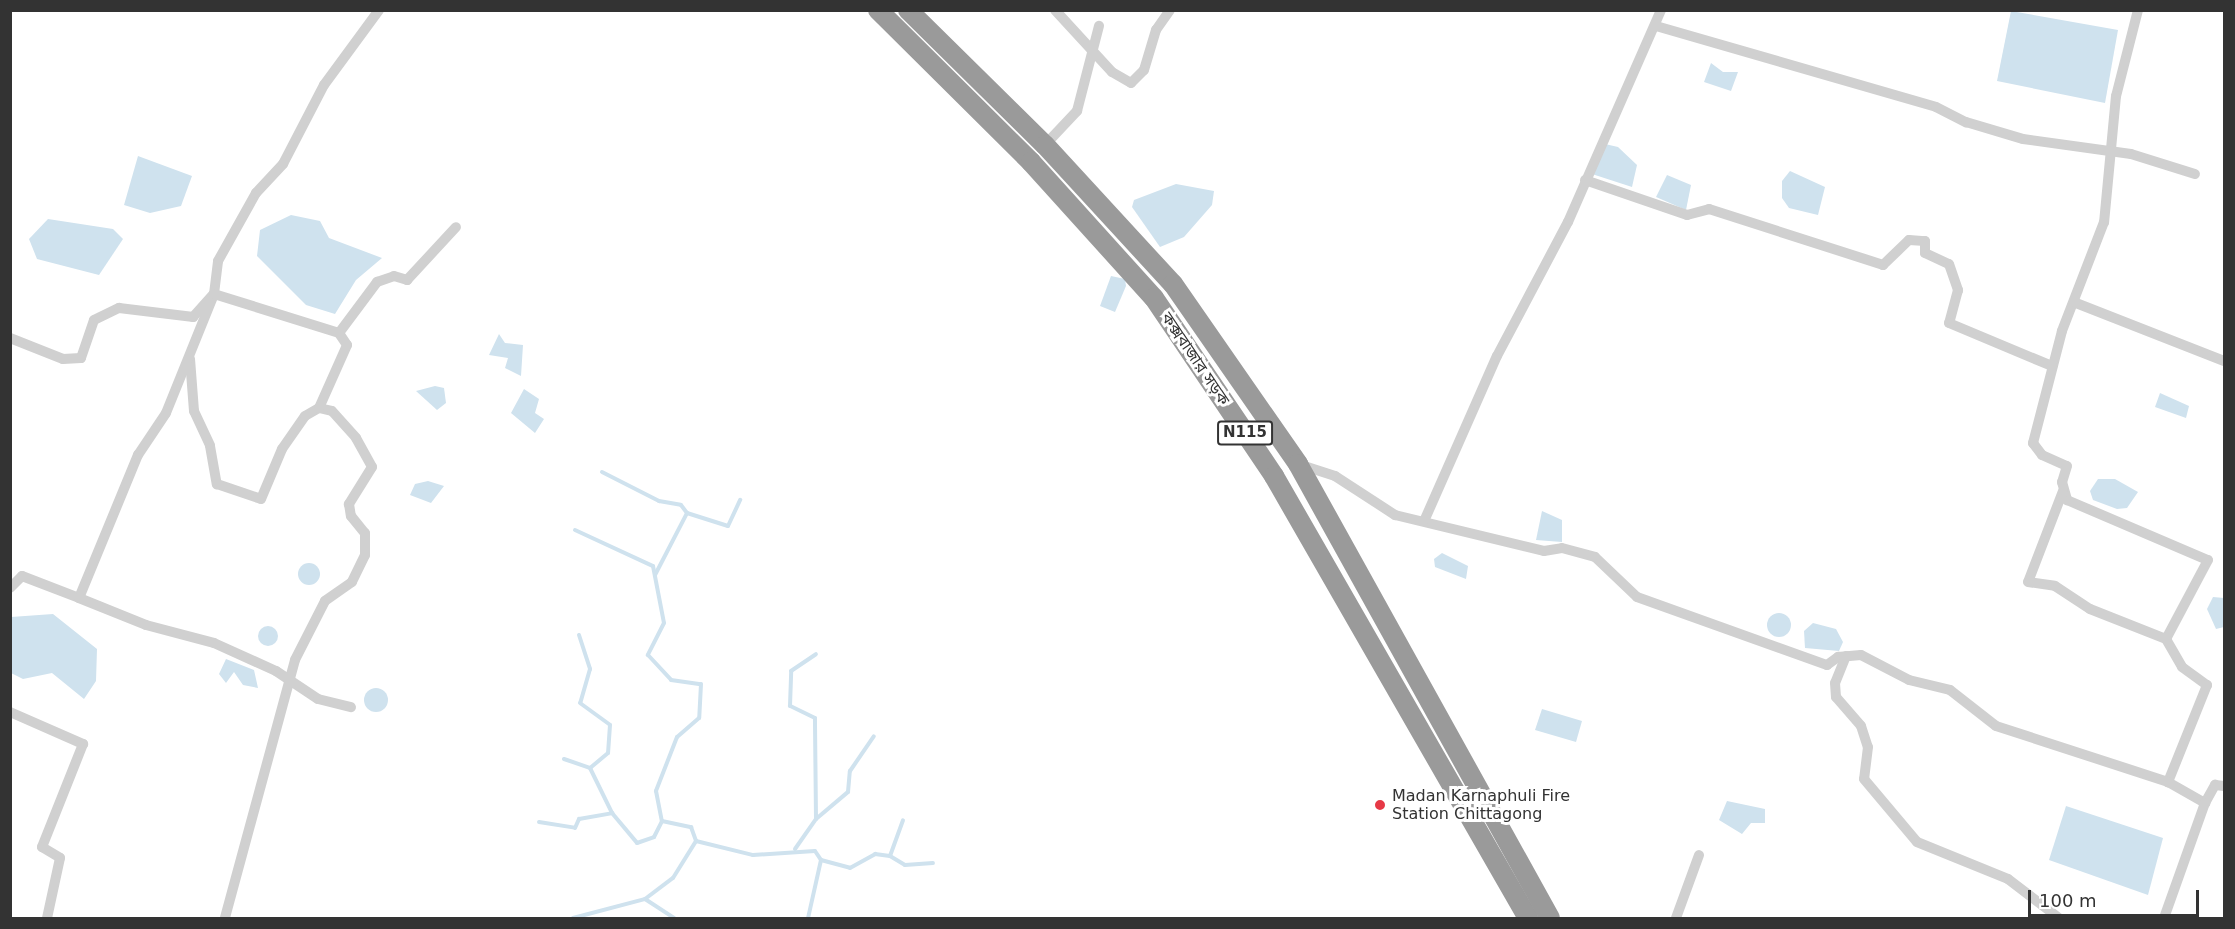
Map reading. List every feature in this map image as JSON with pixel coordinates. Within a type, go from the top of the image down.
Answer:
[{"type":"highway","name":"কক্সবাজার সড়ক","points":[[878,10],[1030,162],[1154,298],[1280,486],[1528,918]]},
{"type":"highway","name":"কক্সবাজার সড়ক","points":[[908,10],[1045,145],[1173,284],[1298,464],[1550,918]]},
{"type":"street","points":[[79,598],[138,455],[166,413],[190,359],[214,294],[218,261],[256,194],[283,164],[324,85],[379,10]]},
{"type":"street","points":[[1055,10],[1091,49],[1131,83],[1144,70],[1156,30],[1170,10]]},
{"type":"street","points":[[1425,519],[1585,180],[1656,26],[1661,10]]},
{"type":"street","points":[[2138,10],[2116,96],[2104,222],[2052,366],[2033,443],[2042,455],[2067,466],[2063,491],[2028,582],[2055,586],[2090,609],[2166,639],[2182,667],[2207,685],[2168,782]]},
{"type":"street","points":[[1045,145],[1077,111],[1091,49],[1099,26]]},
{"type":"street","points":[[1656,26],[1936,106],[1989,129],[2111,154],[2131,154],[2195,174]]},
{"type":"street","points":[[1585,180],[1688,215],[1709,209],[1883,265],[1909,240],[1925,242],[1924,253],[1949,264],[1958,290],[1949,323],[2052,366]]},
{"type":"street","points":[[339,333],[377,282],[394,276],[407,280],[456,227]]},
{"type":"street","points":[[190,359],[194,411],[210,446],[217,484],[261,499],[282,449],[305,416],[319,408],[347,345],[339,333],[214,294]]},
{"type":"street","points":[[10,338],[63,359],[81,358],[94,320],[119,308],[193,317],[214,294]]},
{"type":"street","points":[[2076,303],[2224,361]]},
{"type":"street","points":[[225,918],[288,680],[306,632],[325,601],[352,582],[365,555],[365,533],[351,516],[349,504],[372,467],[348,429],[332,411],[319,408]]},
{"type":"street","points":[[1298,464],[1335,476],[1395,515],[1425,519],[1544,551],[1562,548],[1595,557],[1620,587],[1682,615],[1827,665],[1846,656],[1862,655],[1909,680],[1950,690],[1996,726],[2168,782],[2205,803]]},
{"type":"street","points":[[2063,491],[2067,500],[2208,560],[2166,639]]},
{"type":"street","points":[[10,588],[22,576],[146,625],[214,642],[288,680],[318,699],[351,707]]},
{"type":"street","points":[[1846,656],[1835,683],[1836,697],[1861,726],[1868,747],[1864,779],[1917,842],[2008,879],[2060,918]]},
{"type":"street","points":[[10,712],[83,744],[42,847],[60,858],[47,918]]},
{"type":"street","points":[[2164,918],[2205,803],[2215,785],[2224,786]]},
{"type":"street","points":[[1676,918],[1699,855]]},
{"type":"water","points":[[2011,11],[2118,30],[2105,103],[1997,81]]},
{"type":"water","points":[[1711,63],[1723,72],[1738,72],[1731,91],[1704,82]]},
{"type":"water","points":[[1605,144],[1618,147],[1637,165],[1632,187],[1592,174]]},
{"type":"water","points":[[138,156],[192,176],[181,206],[150,213],[124,205]]},
{"type":"water","points":[[1790,171],[1825,187],[1818,215],[1789,208],[1782,198],[1782,181]]},
{"type":"water","points":[[1667,175],[1691,185],[1686,210],[1656,197]]},
{"type":"water","points":[[1176,184],[1214,191],[1212,205],[1184,237],[1160,247],[1132,207],[1134,200]]},
{"type":"water","points":[[291,215],[320,221],[329,238],[382,258],[356,280],[335,314],[306,305],[257,256],[260,230]]},
{"type":"water","points":[[48,219],[113,229],[123,239],[99,275],[37,259],[29,239]]},
{"type":"water","points":[[1111,276],[1125,279],[1126,286],[1115,312],[1100,306]]},
{"type":"water","points":[[499,334],[505,343],[523,345],[521,376],[505,368],[508,358],[489,355]]},
{"type":"water","points":[[435,386],[444,388],[446,403],[437,410],[416,391]]},
{"type":"water","points":[[524,389],[539,399],[535,413],[544,419],[535,433],[511,413]]},
{"type":"water","points":[[2160,393],[2189,406],[2186,418],[2155,407]]},
{"type":"water","points":[[2098,479],[2115,479],[2138,492],[2127,508],[2117,509],[2093,500],[2090,491]]},
{"type":"water","points":[[428,481],[444,486],[431,503],[410,495],[415,484]]},
{"type":"water","points":[[1542,511],[1562,520],[1562,542],[1536,540]]},
{"type":"water","points":[[1442,553],[1468,566],[1466,579],[1435,567],[1434,559]]},
{"type":"water","points":[[309,563],[317,566],[320,574],[317,582],[309,585],[301,582],[298,574],[301,566]]},
{"type":"water","points":[[2213,597],[2224,598],[2224,627],[2216,629],[2207,609]]},
{"type":"water","points":[[1779,613],[1784,614],[1790,620],[1790,630],[1784,636],[1779,637],[1774,636],[1768,630],[1767,625],[1768,620],[1774,614]]},
{"type":"water","points":[[53,614],[97,649],[96,681],[84,699],[52,673],[23,679],[11,673],[11,617]]},
{"type":"water","points":[[1813,623],[1836,629],[1843,642],[1839,651],[1805,648],[1804,631]]},
{"type":"water","points":[[268,626],[275,629],[278,636],[275,643],[268,646],[261,643],[258,636],[261,629]]},
{"type":"water","points":[[226,659],[254,670],[258,688],[243,685],[234,672],[226,683],[219,674]]},
{"type":"water","points":[[376,688],[384,692],[388,700],[384,708],[376,712],[368,708],[364,700],[368,692]]},
{"type":"water","points":[[1542,709],[1582,721],[1576,742],[1535,730]]},
{"type":"water","points":[[1727,801],[1765,809],[1765,823],[1751,823],[1742,834],[1719,820]]},
{"type":"water","points":[[2066,806],[2163,838],[2148,895],[2049,860]]},
{"type":"waterway","points":[[602,472],[659,501],[681,505],[687,513]]},
{"type":"waterway","points":[[655,575],[687,513],[728,526],[740,500]]},
{"type":"waterway","points":[[575,530],[653,566]]},
{"type":"waterway","points":[[653,566],[664,623],[648,655],[671,680],[701,684],[699,718],[677,737],[656,791],[662,821]]},
{"type":"waterway","points":[[579,635],[590,669],[580,703],[610,725],[608,753],[590,768]]},
{"type":"waterway","points":[[816,654],[791,671],[790,706],[815,718],[816,819]]},
{"type":"waterway","points":[[795,849],[816,819],[848,792],[850,771],[874,736]]},
{"type":"waterway","points":[[564,759],[590,768],[612,813],[637,843],[654,837],[662,821],[691,827],[696,841]]},
{"type":"waterway","points":[[539,822],[575,828],[579,819],[612,813]]},
{"type":"waterway","points":[[821,860],[850,868],[875,854],[890,856],[903,820]]},
{"type":"waterway","points":[[573,918],[645,899],[673,878],[696,841],[753,855],[815,851],[821,860],[808,918]]},
{"type":"waterway","points":[[890,856],[905,865],[933,863]]},
{"type":"waterway","points":[[645,899],[674,918]]},
{"type":"place","name":"Madan Karnaphuli Fire Station Chittagong","points":[[1380,805]]}]
